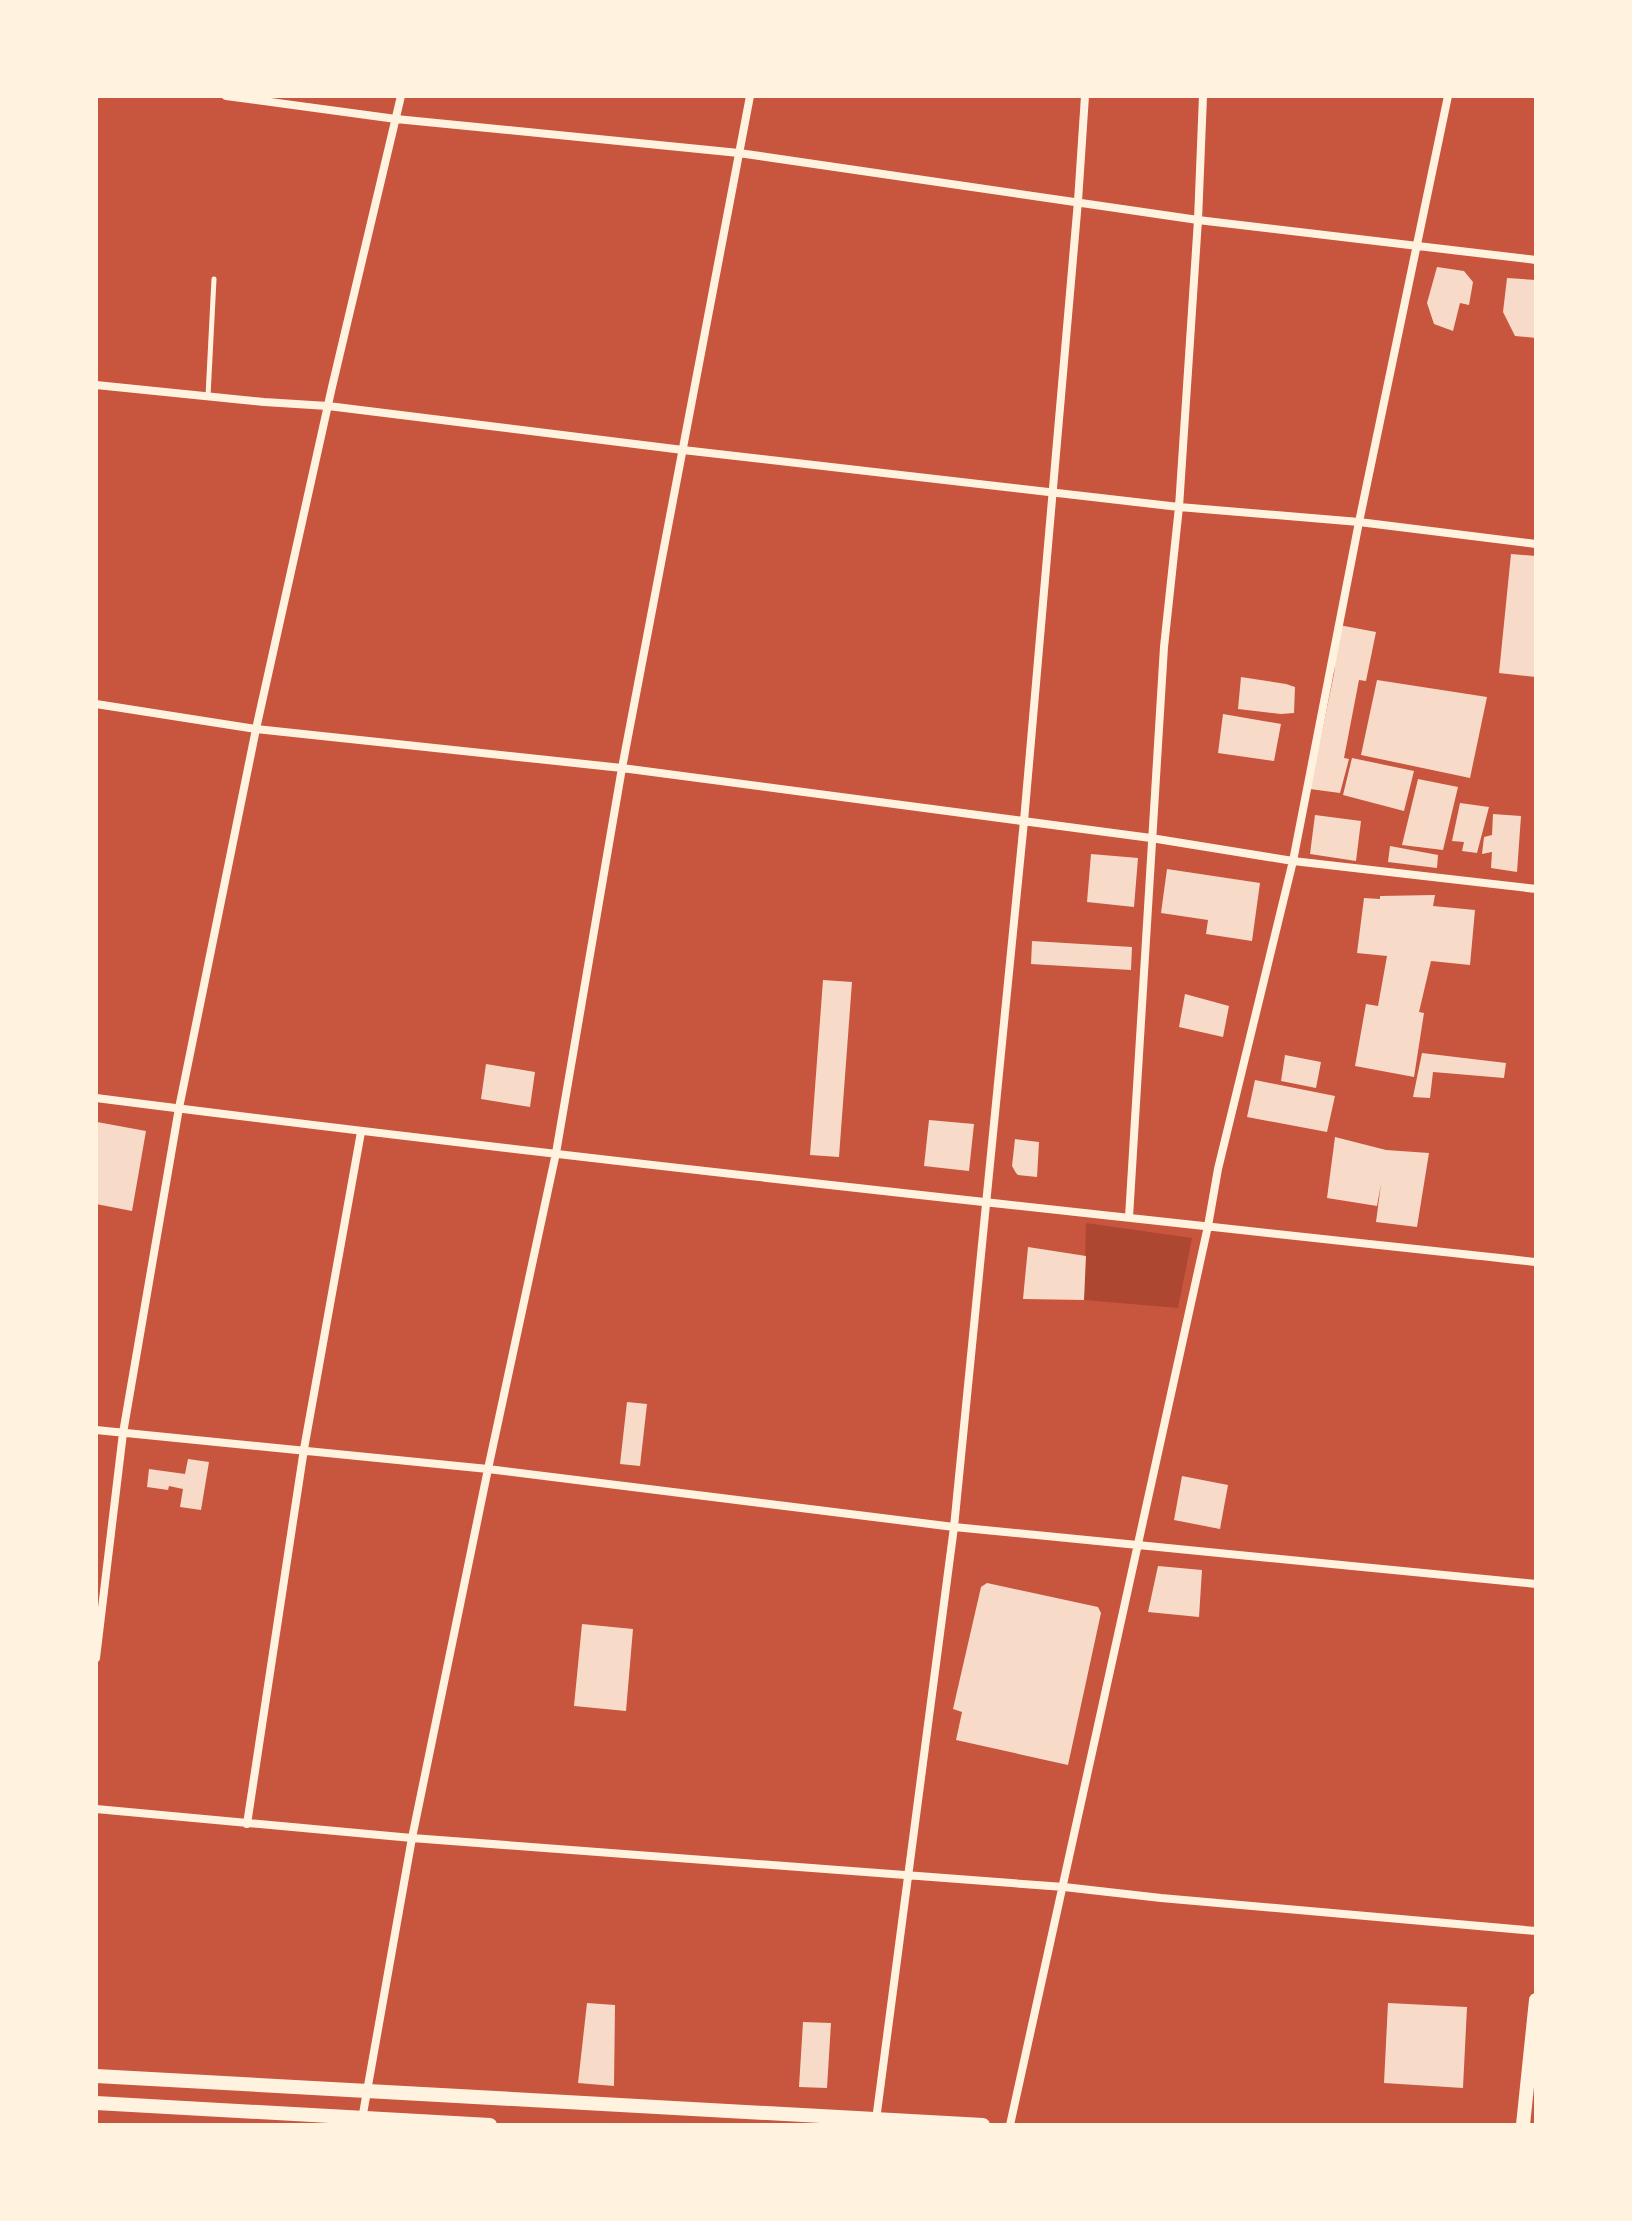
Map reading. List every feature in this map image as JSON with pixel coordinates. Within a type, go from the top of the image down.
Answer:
[{"type":"main road","points":[[1523,2125],[1536,2000]]},
{"type":"main road","points":[[96,2076],[876,2122],[983,2125]]},
{"type":"main road","points":[[96,2103],[362,2121],[490,2125]]},
{"type":"street","points":[[226,96],[396,119],[739,153],[1198,220],[1536,260]]},
{"type":"street","points":[[96,1658],[123,1433],[179,1108],[256,729],[401,96]]},
{"type":"street","points":[[362,2121],[412,1838],[556,1153],[622,768],[750,96]]},
{"type":"street","points":[[876,2122],[954,1527],[1024,821],[1085,96]]},
{"type":"street","points":[[1129,1217],[1164,647],[1179,507],[1198,220],[1203,96]]},
{"type":"street","points":[[1010,2125],[1139,1544],[1218,1169],[1293,861],[1359,522],[1448,96]]},
{"type":"street","points":[[96,385],[328,406],[1179,507],[1359,522],[1536,544]]},
{"type":"street","points":[[96,704],[256,729],[622,768],[1151,838],[1293,861],[1536,889]]},
{"type":"street","points":[[96,1098],[361,1132],[1536,1262]]},
{"type":"street","points":[[247,1824],[304,1449],[361,1132]]},
{"type":"street","points":[[96,1430],[488,1469],[954,1527],[1536,1584]]},
{"type":"street","points":[[96,1809],[412,1838],[1064,1887],[1536,1931]]},
{"type":"lane","points":[[208,396],[214,279]]},
{"type":"shaded area","points":[[1086,1223],[1192,1238],[1178,1308],[1084,1300]]},
{"type":"building","points":[[1437,267],[1464,271],[1473,282],[1469,305],[1460,303],[1453,331],[1434,324],[1427,303]]},
{"type":"building","points":[[1507,278],[1536,280],[1536,338],[1515,336],[1503,312]]},
{"type":"building","points":[[1511,554],[1536,556],[1536,677],[1499,673]]},
{"type":"building","points":[[1339,625],[1376,632],[1366,681],[1359,680],[1344,758],[1349,759],[1340,793],[1310,789],[1334,674]]},
{"type":"building","points":[[1241,677],[1295,687],[1294,713],[1238,709]]},
{"type":"building","points":[[1377,680],[1487,697],[1470,778],[1361,755]]},
{"type":"building","points":[[1223,714],[1281,724],[1274,761],[1218,753]]},
{"type":"building","points":[[1352,758],[1414,771],[1404,811],[1343,795]]},
{"type":"building","points":[[1418,779],[1458,787],[1443,850],[1402,845]]},
{"type":"building","points":[[1460,803],[1489,807],[1477,853],[1462,851],[1464,842],[1452,841]]},
{"type":"building","points":[[1493,814],[1521,816],[1517,872],[1491,868],[1492,852],[1482,854],[1484,837],[1492,835]]},
{"type":"building","points":[[1315,815],[1361,821],[1356,861],[1310,854]]},
{"type":"building","points":[[1390,846],[1438,855],[1437,868],[1388,862]]},
{"type":"building","points":[[1091,854],[1138,858],[1134,907],[1087,902]]},
{"type":"building","points":[[1167,869],[1260,883],[1252,941],[1206,934],[1208,920],[1161,913]]},
{"type":"building","points":[[1435,895],[1433,906],[1475,910],[1470,965],[1431,961],[1419,1012],[1424,1013],[1414,1077],[1355,1066],[1366,1004],[1378,1006],[1387,956],[1357,953],[1364,898]]},
{"type":"building","points":[[1032,941],[1132,947],[1131,970],[1031,964]]},
{"type":"building","points":[[823,980],[852,982],[839,1157],[810,1155]]},
{"type":"building","points":[[1185,994],[1229,1006],[1223,1037],[1179,1027]]},
{"type":"building","points":[[1422,1053],[1506,1063],[1504,1078],[1433,1072],[1430,1098],[1413,1097]]},
{"type":"building","points":[[1285,1055],[1321,1062],[1316,1088],[1281,1081]]},
{"type":"building","points":[[486,1064],[535,1072],[530,1107],[481,1099]]},
{"type":"building","points":[[1255,1080],[1335,1096],[1327,1132],[1247,1117]]},
{"type":"building","points":[[929,1120],[974,1124],[969,1171],[924,1166]]},
{"type":"building","points":[[97,1122],[146,1131],[132,1211],[96,1204]]},
{"type":"building","points":[[1335,1137],[1386,1150],[1429,1153],[1417,1227],[1376,1222],[1381,1184],[1377,1206],[1327,1198]]},
{"type":"building","points":[[1015,1139],[1039,1142],[1037,1177],[1016,1173],[1012,1166]]},
{"type":"building","points":[[1028,1247],[1086,1256],[1084,1300],[1023,1299]]},
{"type":"building","points":[[627,1402],[647,1404],[640,1466],[620,1464]]},
{"type":"building","points":[[188,1459],[209,1462],[201,1510],[180,1507],[183,1489],[147,1487],[149,1469],[185,1474]]},
{"type":"building","points":[[1182,1476],[1228,1485],[1220,1529],[1174,1520]]},
{"type":"building","points":[[1158,1566],[1202,1570],[1199,1617],[1148,1612]]},
{"type":"building","points":[[987,1583],[1098,1607],[1101,1613],[1068,1765],[956,1740],[962,1712],[953,1709],[981,1587]]},
{"type":"building","points":[[582,1624],[633,1629],[626,1711],[574,1706]]},
{"type":"building","points":[[587,2003],[615,2005],[614,2086],[578,2083]]},
{"type":"building","points":[[1388,2003],[1467,2007],[1463,2088],[1384,2083]]},
{"type":"building","points":[[803,2022],[831,2023],[827,2088],[799,2087]]}]
